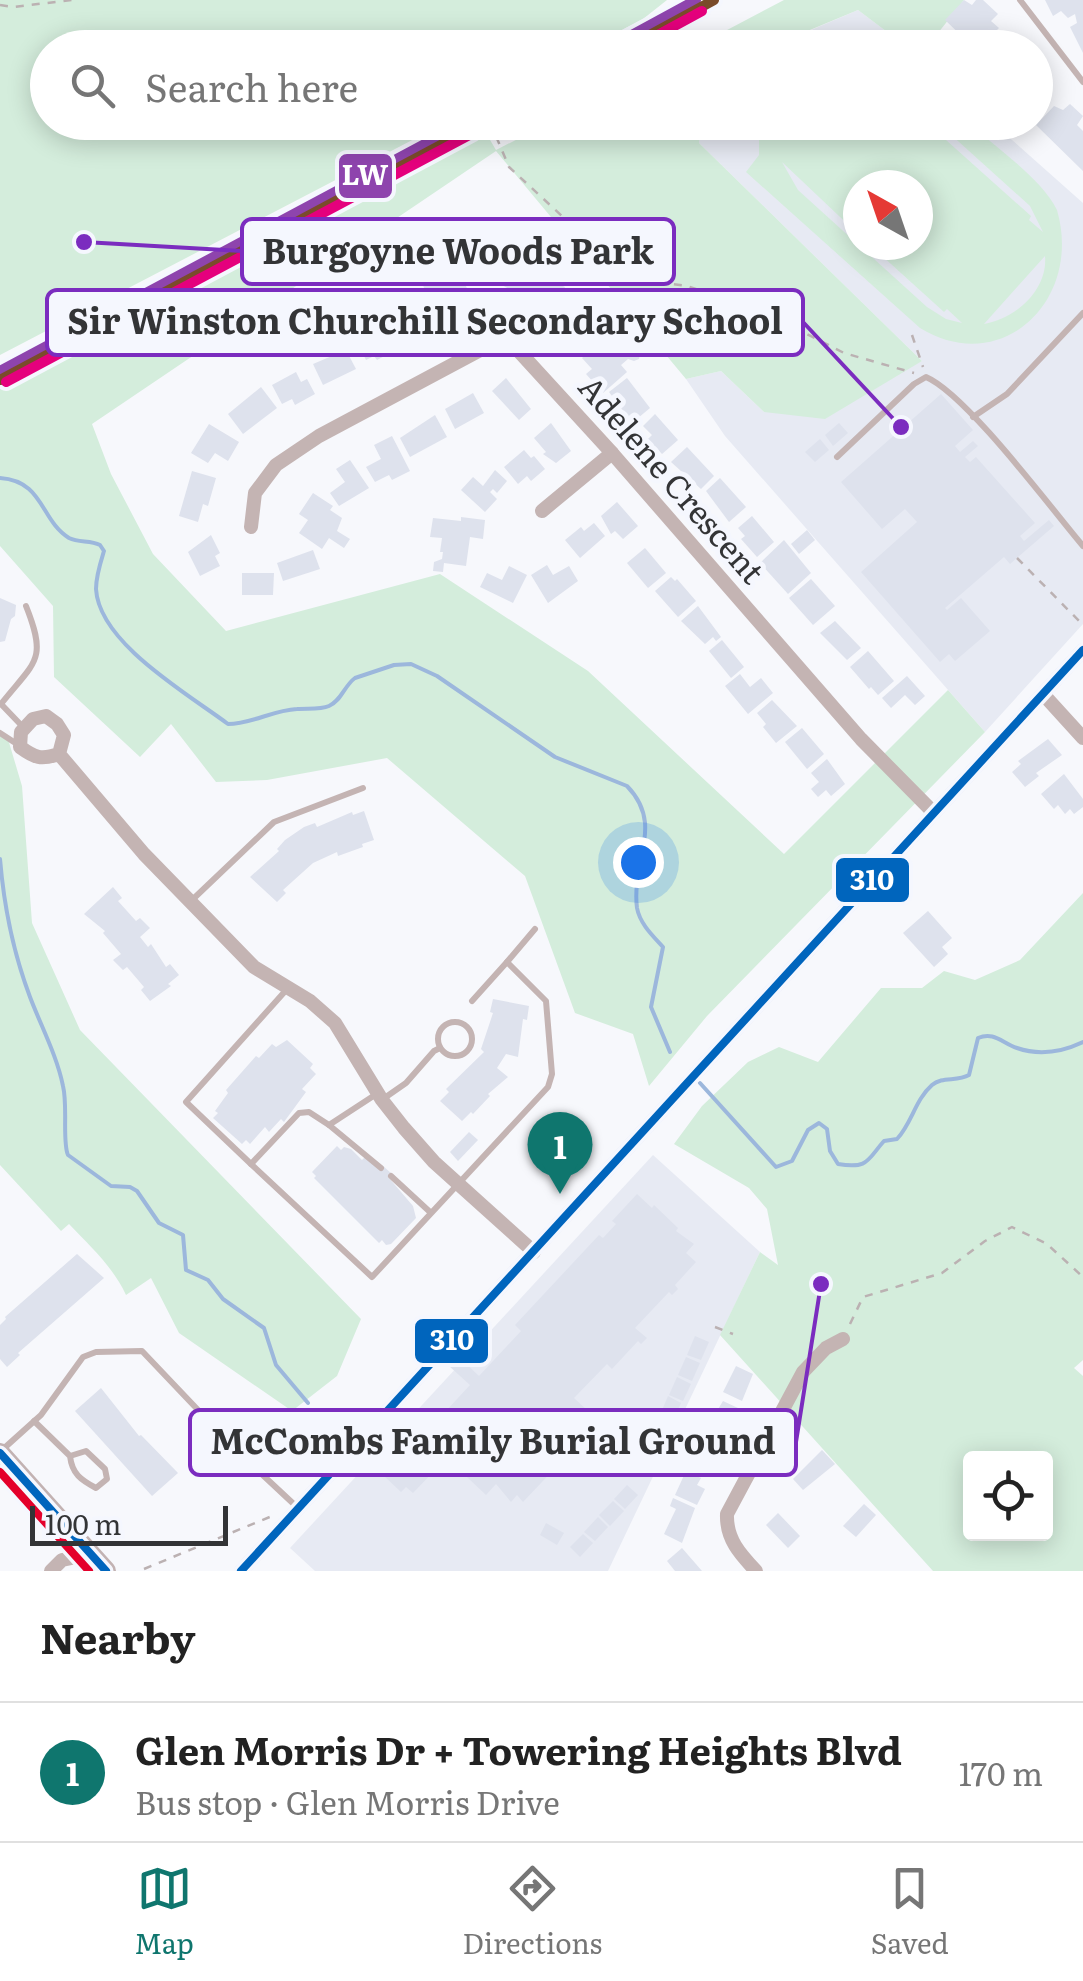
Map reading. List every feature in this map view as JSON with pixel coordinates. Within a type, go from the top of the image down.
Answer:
[{"type":"main road","points":[[0,1453],[106,1571]]},
{"type":"street","name":"Adelene Crescent","points":[[251,527],[255,493],[276,465],[319,436],[497,341],[515,348],[612,452],[860,739],[934,813]]},
{"type":"street","points":[[542,511],[612,452]]},
{"type":"street","points":[[241,1571],[1083,650]]},
{"type":"street","points":[[1043,694],[1083,738]]},
{"type":"street","points":[[46,716],[58,724],[64,735],[58,754],[35,758],[20,746],[20,732],[33,718],[46,716]]},
{"type":"street","points":[[58,754],[144,854],[254,967],[289,987],[335,1023],[380,1096],[434,1162],[534,1252]]},
{"type":"street","points":[[756,1571],[734,1545],[726,1527],[727,1514],[803,1372],[826,1348],[843,1340]]},
{"type":"street","points":[[50,1571],[62,1560],[91,1554]]},
{"type":"lane","points":[[1020,0],[1043,30]]},
{"type":"lane","points":[[1053,43],[1083,82]]},
{"type":"lane","points":[[973,417],[1008,394],[1083,312]]},
{"type":"lane","points":[[836,457],[926,377],[936,381],[973,417],[1083,546]]},
{"type":"lane","points":[[24,728],[0,704],[36,660],[38,637],[26,606]]},
{"type":"lane","points":[[0,733],[20,746]]},
{"type":"lane","points":[[190,902],[274,822],[364,788]]},
{"type":"lane","points":[[472,1001],[535,929]]},
{"type":"lane","points":[[289,987],[186,1102],[372,1277],[548,1086],[552,1074],[546,1001],[507,962]]},
{"type":"lane","points":[[462,1023],[470,1031],[473,1041],[467,1052],[450,1056],[440,1048],[438,1037],[447,1024],[462,1023]]},
{"type":"lane","points":[[329,1125],[406,1083],[440,1048]]},
{"type":"lane","points":[[251,1164],[299,1113],[309,1112],[381,1168]]},
{"type":"lane","points":[[390,1176],[430,1212]]},
{"type":"lane","points":[[417,1345],[434,1360]]},
{"type":"lane","points":[[0,1453],[34,1422],[82,1357],[96,1352],[142,1351],[298,1509]]},
{"type":"lane","points":[[34,1422],[70,1456],[72,1469],[83,1481],[96,1488],[106,1479],[105,1469],[86,1451],[70,1456]]},
{"type":"path","points":[[0,5],[72,0]]},
{"type":"path","points":[[498,140],[509,167],[590,242],[641,280],[687,286],[754,308],[786,328],[801,331],[844,353],[926,377]]},
{"type":"path","points":[[912,335],[926,377]]},
{"type":"path","points":[[1018,558],[1083,624]]},
{"type":"path","points":[[843,1340],[862,1297],[942,1273],[1012,1227],[1048,1244],[1083,1277]]},
{"type":"path","points":[[714,1327],[734,1334]]},
{"type":"path","points":[[144,1569],[272,1516]]},
{"type":"shaded area","points":[[858,10],[884,30],[811,30]]},
{"type":"shaded area","points":[[699,140],[1012,140],[1083,203],[1083,624],[985,732],[725,436],[686,379],[721,371],[764,412],[922,361]]},
{"type":"shaded area","points":[[653,1155],[760,1252],[608,1571],[315,1571],[290,1548]]},
{"type":"green space","points":[[0,0],[667,0],[622,30],[30,30],[30,140],[412,140],[0,355]]},
{"type":"green space","points":[[784,0],[964,0],[940,30],[884,30],[858,10],[810,30],[727,30]]},
{"type":"green space","points":[[461,140],[490,140],[496,150],[516,140],[699,140],[922,361],[825,419],[764,412],[721,371],[686,379],[496,151],[92,424],[111,474],[153,554],[226,631],[440,574],[588,671],[784,854],[948,690],[985,732],[707,1016],[649,1086],[633,1034],[575,1013],[525,876],[387,758],[267,780],[216,782],[171,724],[140,757],[54,677],[53,606],[0,546],[0,386]]},
{"type":"green space","points":[[759,140],[946,140],[1031,216],[1029,220],[1043,232],[1030,206],[957,140],[989,140],[1050,198],[1057,210],[1062,243],[1058,273],[1047,300],[1029,322],[1006,336],[980,343],[950,341],[920,328],[844,260],[875,260],[927,307],[946,319],[962,323],[947,309],[944,312],[887,260],[933,260],[933,170],[843,170],[843,220],[782,162],[798,190],[843,231],[843,259],[746,172],[759,155]],"holes":[[[1045,256],[1041,280],[1019,309],[984,324]]]},
{"type":"green space","points":[[0,733],[8,739],[22,786],[32,923],[80,1030],[361,1319],[337,1376],[292,1411],[179,1333],[151,1278],[126,1295],[108,1266],[69,1224],[61,1231],[0,1165]]},
{"type":"green space","points":[[1083,893],[1083,1360],[1074,1368],[1083,1376],[1083,1571],[933,1571],[720,1335],[760,1252],[778,1265],[767,1209],[749,1188],[674,1144],[702,1106],[748,1062],[779,1047],[818,1062],[881,988],[922,988],[944,971],[975,980],[1020,960]]},
{"type":"building","points":[[964,0],[972,5],[983,0],[998,14],[991,21],[999,28],[955,30],[945,20]]},
{"type":"building","points":[[1045,0],[1083,0],[1083,53],[1070,27],[1077,23],[1075,14],[1068,18],[1061,11],[1053,16]]},
{"type":"building","points":[[1070,104],[1083,116],[1077,125],[1083,131],[1083,171],[1051,140],[1053,107],[1063,110]]},
{"type":"building","points":[[453,259],[474,303],[444,324],[421,282],[431,276],[434,282],[442,277],[437,268]]},
{"type":"building","points":[[526,260],[534,263],[529,274],[538,274],[565,287],[561,297],[568,300],[564,308],[557,305],[553,315],[516,298],[518,294],[498,283],[510,262],[519,271]]},
{"type":"building","points":[[379,329],[394,351],[377,360],[374,356],[366,360],[355,338]]},
{"type":"building","points":[[602,340],[616,356],[627,346],[640,354],[639,359],[628,359],[621,365],[627,372],[603,393],[586,374],[592,369],[582,358]]},
{"type":"building","points":[[346,350],[356,369],[323,385],[313,364]]},
{"type":"building","points":[[296,372],[301,382],[307,379],[315,394],[295,405],[292,399],[282,404],[272,385]]},
{"type":"building","points":[[506,378],[531,409],[519,420],[492,391]]},
{"type":"building","points":[[627,378],[650,408],[632,423],[609,392]]},
{"type":"building","points":[[261,387],[277,408],[243,434],[228,414]]},
{"type":"building","points":[[473,393],[484,413],[455,429],[445,409]]},
{"type":"building","points":[[941,394],[973,430],[955,446],[960,452],[973,441],[978,446],[965,457],[970,462],[976,457],[1035,523],[1020,536],[1024,541],[1049,520],[1054,526],[1010,564],[1004,557],[945,608],[961,598],[990,631],[955,661],[949,654],[940,662],[861,572],[917,522],[905,509],[882,529],[841,482]]},
{"type":"building","points":[[655,414],[678,440],[662,454],[648,439],[652,435],[643,426]]},
{"type":"building","points":[[435,415],[447,437],[410,457],[400,438]]},
{"type":"building","points":[[551,423],[571,451],[556,463],[543,454],[546,452],[534,438]]},
{"type":"building","points":[[839,423],[848,433],[833,446],[825,435]]},
{"type":"building","points":[[209,424],[239,442],[228,461],[215,453],[208,463],[191,453]]},
{"type":"building","points":[[392,436],[410,471],[392,480],[389,475],[375,482],[366,467],[381,459],[374,445]]},
{"type":"building","points":[[820,439],[829,450],[815,462],[805,452]]},
{"type":"building","points":[[687,447],[714,476],[701,489],[671,462]]},
{"type":"building","points":[[524,450],[545,469],[531,481],[527,476],[518,484],[504,467]]},
{"type":"building","points":[[350,460],[369,488],[339,506],[330,493],[345,482],[336,469]]},
{"type":"building","points":[[495,470],[507,481],[497,493],[493,489],[490,492],[497,499],[485,512],[461,490],[473,477],[483,486]]},
{"type":"building","points":[[192,471],[216,478],[208,506],[203,504],[198,522],[179,516]]},
{"type":"building","points":[[720,478],[746,507],[729,522],[706,491]]},
{"type":"building","points":[[313,493],[333,506],[330,510],[342,518],[337,531],[350,539],[344,548],[329,538],[322,549],[299,533],[308,520],[299,514]]},
{"type":"building","points":[[617,502],[638,526],[623,539],[615,531],[611,534],[601,516]]},
{"type":"building","points":[[752,516],[774,542],[757,557],[741,539],[745,536],[738,528]]},
{"type":"building","points":[[461,517],[485,520],[483,539],[470,537],[466,566],[444,563],[443,572],[433,571],[434,562],[442,559],[443,552],[442,538],[430,537],[433,518],[461,521]]},
{"type":"building","points":[[594,523],[605,536],[580,558],[565,540],[581,527],[584,531]]},
{"type":"building","points":[[807,530],[815,540],[799,554],[791,544]]},
{"type":"building","points":[[211,535],[220,553],[215,556],[220,566],[200,576],[188,552]]},
{"type":"building","points":[[784,540],[811,573],[788,594],[760,563]]},
{"type":"building","points":[[645,548],[666,573],[648,588],[627,563]]},
{"type":"building","points":[[313,550],[320,569],[283,581],[277,563]]},
{"type":"building","points":[[547,565],[553,575],[569,566],[578,581],[548,603],[531,575]]},
{"type":"building","points":[[509,566],[527,575],[513,603],[480,587],[487,573],[502,580]]},
{"type":"building","points":[[242,573],[274,573],[273,595],[242,595]]},
{"type":"building","points":[[671,577],[696,601],[678,617],[655,591]]},
{"type":"building","points":[[811,579],[835,606],[813,625],[789,598]]},
{"type":"building","points":[[0,598],[16,605],[5,641],[0,642]]},
{"type":"building","points":[[698,606],[721,637],[716,641],[713,637],[705,644],[681,621]]},
{"type":"building","points":[[835,621],[861,648],[847,660],[820,633]]},
{"type":"building","points":[[722,640],[744,667],[731,678],[709,651]]},
{"type":"building","points":[[868,651],[894,681],[878,695],[850,667]]},
{"type":"building","points":[[740,674],[750,687],[761,678],[773,693],[748,714],[725,686]]},
{"type":"building","points":[[907,676],[925,696],[915,705],[905,695],[891,708],[882,698]]},
{"type":"building","points":[[772,700],[797,726],[776,743],[757,713]]},
{"type":"building","points":[[802,728],[824,754],[807,769],[785,742]]},
{"type":"building","points":[[1048,739],[1062,755],[1036,773],[1039,776],[1025,787],[1012,772],[1021,764],[1018,761]]},
{"type":"building","points":[[827,759],[845,784],[831,796],[826,790],[818,797],[811,789],[819,782],[811,773]]},
{"type":"building","points":[[1064,774],[1083,799],[1083,807],[1074,814],[1070,809],[1065,814],[1058,805],[1054,809],[1041,794]]},
{"type":"building","points":[[364,811],[374,840],[313,863],[283,890],[286,893],[277,902],[250,877],[279,851],[285,840],[304,827],[315,823],[317,827]]},
{"type":"building","points":[[113,887],[122,898],[118,901],[136,921],[140,918],[150,928],[140,937],[148,947],[151,944],[166,967],[170,964],[179,975],[150,1001],[127,967],[123,970],[113,960],[121,954],[105,931],[84,914]]},
{"type":"building","points":[[928,911],[952,938],[942,947],[948,954],[934,967],[903,933]]},
{"type":"building","points":[[493,999],[529,1006],[527,1020],[523,1019],[518,1057],[506,1054],[497,1068],[508,1077],[462,1121],[440,1101],[449,1092],[446,1089],[484,1052],[481,1049],[493,1013]]},
{"type":"building","points":[[287,1040],[313,1064],[310,1068],[316,1074],[302,1089],[306,1092],[284,1122],[281,1119],[269,1132],[265,1127],[250,1144],[246,1140],[242,1144],[213,1118],[218,1113],[215,1111],[228,1093],[226,1090],[256,1056],[259,1058],[272,1044],[276,1047]]},
{"type":"building","points":[[469,1132],[478,1140],[458,1161],[450,1152]]},
{"type":"building","points":[[337,1146],[383,1166],[413,1206],[416,1218],[391,1244],[382,1240],[379,1243],[314,1178],[312,1172]]},
{"type":"building","points":[[637,1194],[694,1244],[686,1253],[696,1262],[675,1285],[678,1289],[672,1295],[669,1292],[635,1328],[647,1338],[641,1344],[638,1341],[612,1369],[607,1364],[574,1398],[626,1446],[603,1471],[588,1457],[577,1469],[572,1465],[568,1470],[560,1463],[523,1502],[517,1495],[511,1502],[496,1484],[486,1495],[450,1461],[443,1469],[439,1466],[413,1493],[406,1487],[401,1492],[383,1475],[385,1469],[418,1433],[422,1437],[427,1432],[423,1421],[433,1409],[445,1412],[470,1385],[449,1366],[458,1356],[479,1376],[521,1331],[515,1325],[599,1235],[603,1238],[616,1224],[612,1221]]},
{"type":"building","points":[[77,1254],[104,1278],[7,1367],[0,1359],[0,1325]]},
{"type":"building","points":[[695,1336],[709,1342],[701,1360],[687,1355]]},
{"type":"building","points":[[686,1357],[700,1363],[692,1381],[678,1375]]},
{"type":"building","points":[[736,1366],[753,1374],[742,1401],[723,1392]]},
{"type":"building","points":[[677,1377],[691,1384],[683,1401],[669,1395]]},
{"type":"building","points":[[101,1388],[139,1436],[178,1473],[152,1496],[75,1411]]},
{"type":"building","points":[[668,1396],[681,1403],[673,1421],[660,1415]]},
{"type":"building","points":[[723,1401],[738,1408],[730,1420],[736,1423],[728,1440],[706,1429]]},
{"type":"building","points":[[822,1450],[835,1464],[803,1490],[793,1479]]},
{"type":"building","points":[[686,1471],[701,1478],[697,1485],[705,1489],[697,1505],[675,1495]]},
{"type":"building","points":[[627,1485],[638,1495],[625,1509],[614,1499]]},
{"type":"building","points":[[673,1498],[695,1508],[682,1543],[664,1534],[676,1509],[670,1506]]},
{"type":"building","points":[[613,1501],[624,1511],[610,1526],[599,1515]]},
{"type":"building","points":[[864,1504],[876,1515],[856,1537],[843,1526]]},
{"type":"building","points":[[778,1513],[800,1536],[788,1548],[766,1525]]},
{"type":"building","points":[[598,1517],[608,1527],[595,1541],[584,1532]]},
{"type":"building","points":[[546,1523],[564,1533],[557,1545],[540,1535]]},
{"type":"building","points":[[583,1534],[593,1543],[580,1557],[570,1547]]},
{"type":"building","points":[[682,1548],[702,1571],[675,1571],[667,1561]]},
{"type":"waterway","points":[[0,478],[25,486],[69,538],[100,545],[104,551],[96,589],[112,629],[148,666],[228,724],[288,710],[325,707],[337,700],[355,678],[394,665],[411,664],[437,676],[555,757],[627,786],[644,815],[637,908],[644,924],[663,947],[651,1007],[670,1052]]},
{"type":"waterway","points":[[0,859],[19,963],[63,1086],[68,1155],[111,1186],[137,1191],[159,1223],[183,1235],[186,1270],[208,1280],[223,1299],[264,1328],[276,1365],[308,1403]]},
{"type":"waterway","points":[[700,1083],[776,1167],[792,1161],[808,1130],[819,1123],[827,1129],[830,1151],[838,1164],[856,1165],[866,1162],[884,1141],[897,1139],[932,1085],[969,1075],[978,1038],[993,1037],[1017,1048],[1042,1052],[1083,1042]]},
{"type":"transit line","name":"LW","points":[[641,30],[696,0]]},
{"type":"transit line","points":[[659,30],[714,0]]},
{"type":"transit line","points":[[667,30],[702,11]]},
{"type":"transit line","name":"LW","points":[[0,371],[432,140]]},
{"type":"transit line","points":[[0,380],[450,140]]},
{"type":"transit line","points":[[6,382],[460,140]]},
{"type":"transit line","name":"310","points":[[241,1571],[1083,650]]},
{"type":"transit line","name":"310","points":[[0,1453],[106,1571]]},
{"type":"transit line","points":[[0,1472],[89,1571]]},
{"type":"place","name":"Burgoyne Woods Park","points":[[84,242]]},
{"type":"place","name":"Sir Winston Churchill Secondary School","points":[[901,427]]},
{"type":"place","name":"Glen Morris Dr + Towering Heights Blvd","points":[[560,1194]]},
{"type":"place","name":"McCombs Family Burial Ground","points":[[821,1284]]}]
